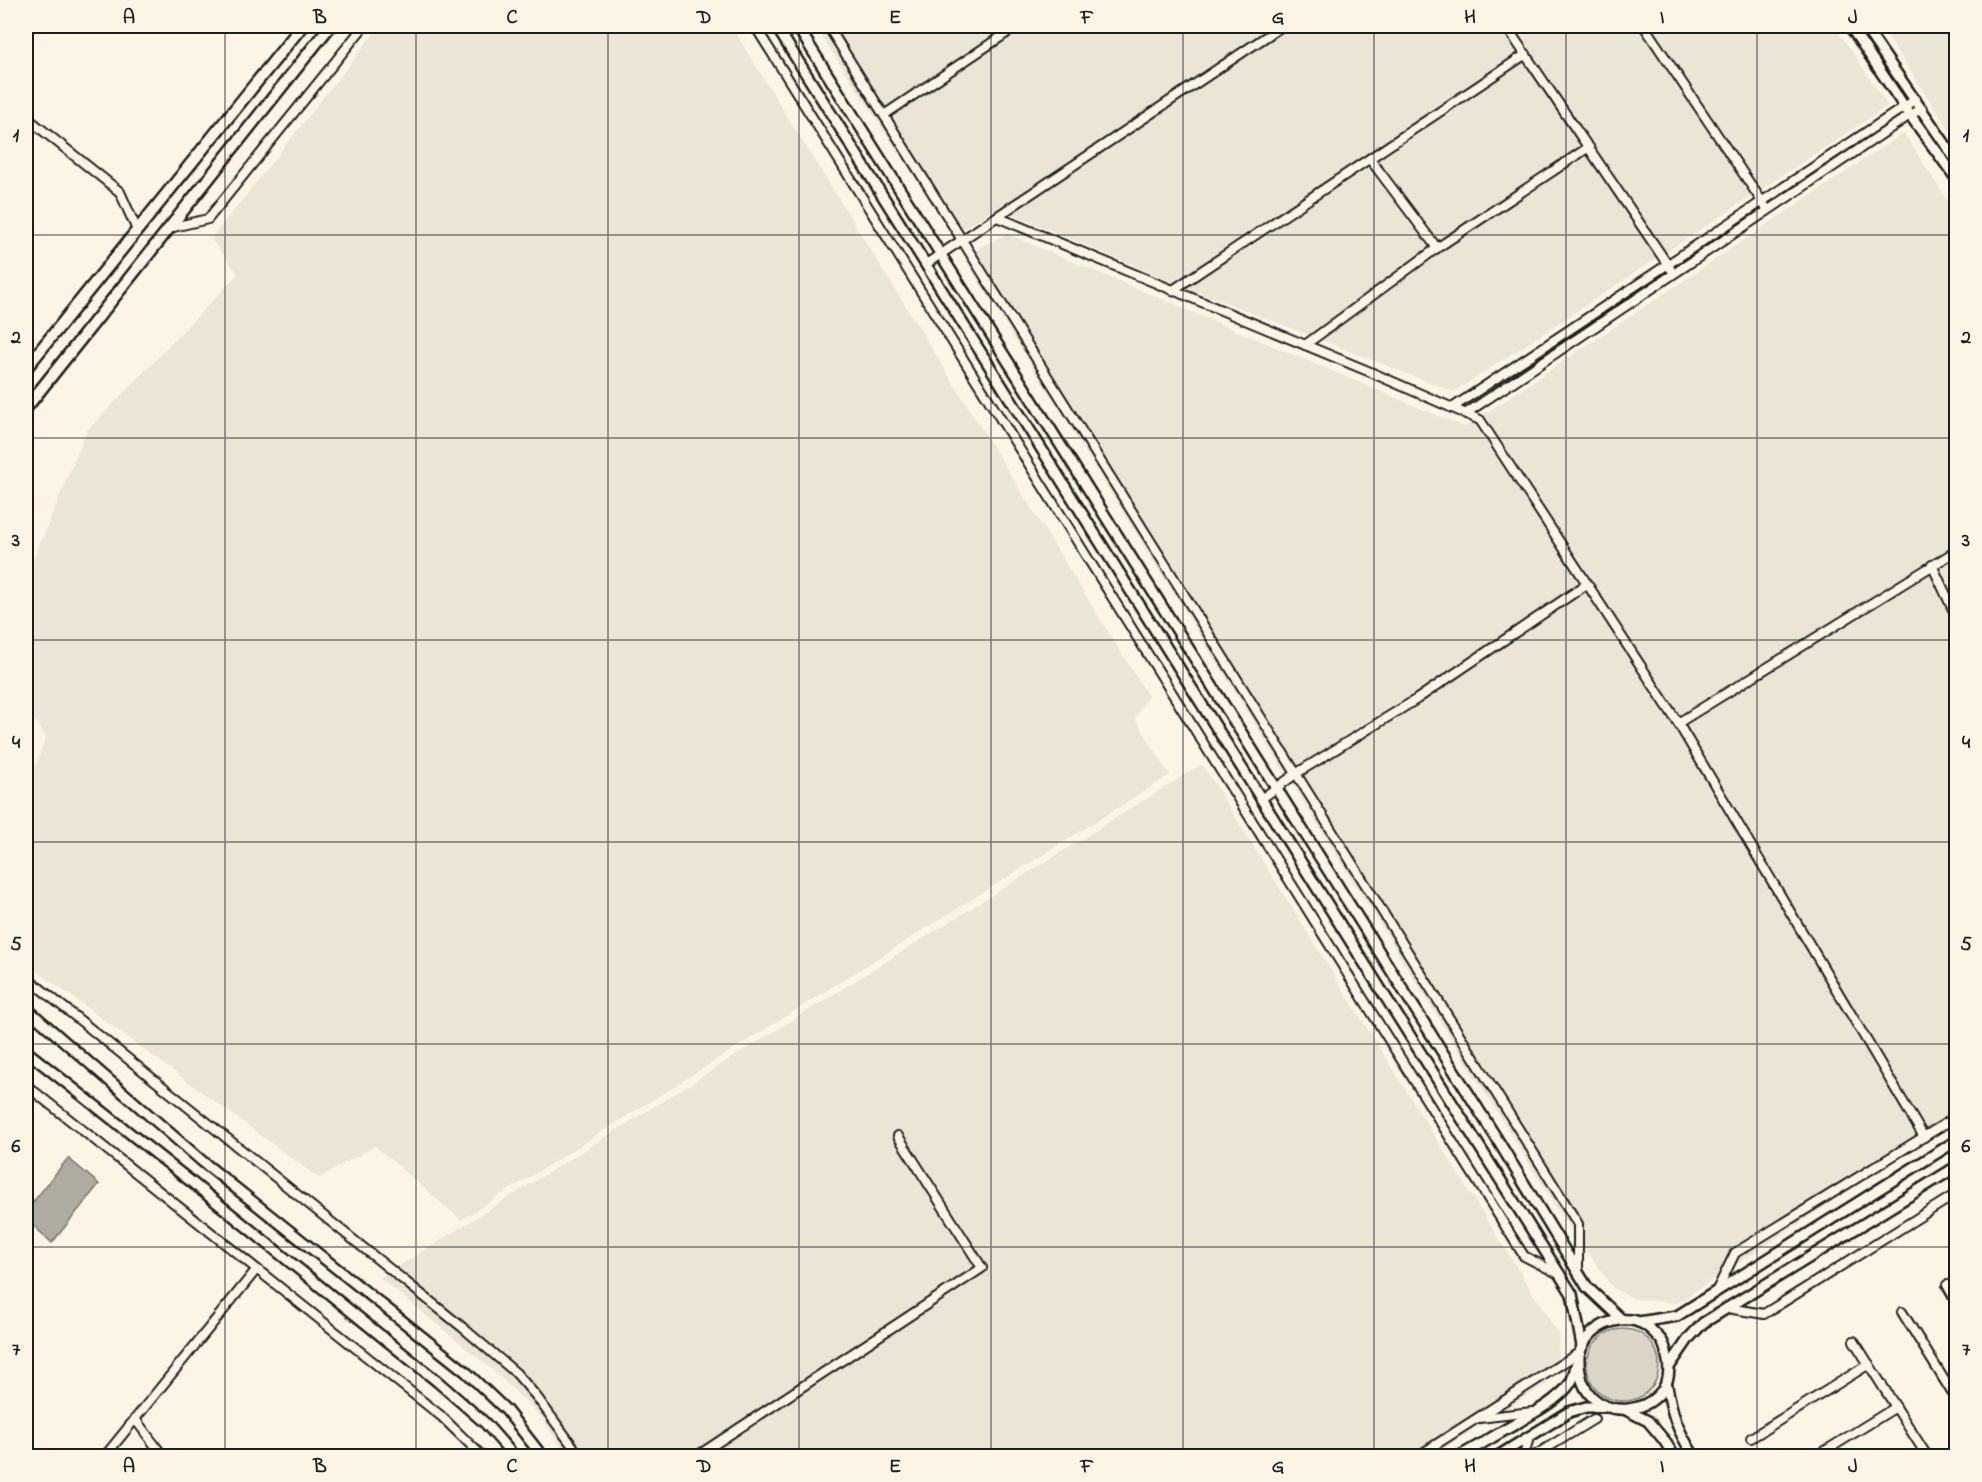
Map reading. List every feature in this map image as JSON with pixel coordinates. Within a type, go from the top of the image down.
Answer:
[{"type":"main road","points":[[26,368],[302,26]]},
{"type":"main road","points":[[26,408],[330,26]]},
{"type":"street","points":[[169,228],[208,219],[364,26]]},
{"type":"street","points":[[755,26],[1524,1256],[1560,1274]]},
{"type":"street","points":[[776,26],[1560,1274],[1572,1294],[1578,1316],[1579,1370],[1582,1382],[1592,1397],[1606,1407]]},
{"type":"street","points":[[797,26],[1587,1287],[1621,1319]]},
{"type":"street","points":[[828,26],[1578,1224],[1578,1271]]},
{"type":"street","points":[[884,115],[1017,26]]},
{"type":"street","points":[[926,264],[1282,26]]},
{"type":"street","points":[[1506,26],[1674,274]]},
{"type":"street","points":[[1644,26],[1768,211]]},
{"type":"street","points":[[1850,26],[1907,111],[1956,178]]},
{"type":"street","points":[[1864,26],[1956,160]]},
{"type":"street","points":[[1173,290],[1526,54]]},
{"type":"street","points":[[1466,414],[1768,211],[1907,111],[1916,99]]},
{"type":"street","points":[[1452,408],[1762,202],[1907,111],[1922,109]]},
{"type":"street","points":[[26,117],[120,192],[137,230]]},
{"type":"street","points":[[1305,345],[1437,248],[1588,147]]},
{"type":"street","points":[[1370,159],[1437,248]]},
{"type":"street","points":[[997,217],[1480,420],[1678,723],[1924,1137]]},
{"type":"street","points":[[1678,723],[1956,551]]},
{"type":"street","points":[[1932,566],[1956,616]]},
{"type":"street","points":[[1261,799],[1297,773],[1417,699],[1587,584]]},
{"type":"street","points":[[26,977],[462,1327],[516,1373],[580,1456]]},
{"type":"street","points":[[26,1008],[203,1162],[465,1371],[506,1410],[542,1456]]},
{"type":"street","points":[[26,1051],[438,1382],[485,1423],[514,1456]]},
{"type":"street","points":[[26,1085],[441,1416],[482,1456]]},
{"type":"street","points":[[1716,1292],[1735,1253],[1956,1117]]},
{"type":"street","points":[[697,1456],[982,1269],[898,1136]]},
{"type":"street","points":[[1460,1456],[1556,1398],[1571,1383],[1580,1351],[1588,1336],[1605,1323],[1621,1319],[1639,1322],[1677,1316],[1956,1141]]},
{"type":"street","points":[[1626,1410],[1648,1403],[1659,1393],[1666,1381],[1669,1367],[1689,1338],[1703,1323],[1956,1167]]},
{"type":"street","points":[[1727,1308],[1764,1314],[1956,1194]]},
{"type":"street","points":[[105,1456],[256,1270]]},
{"type":"street","points":[[1947,1285],[1956,1301]]},
{"type":"street","points":[[1902,1312],[1956,1400]]},
{"type":"street","points":[[1639,1322],[1650,1328],[1664,1344],[1669,1367]]},
{"type":"street","points":[[1854,1341],[1924,1456]]},
{"type":"street","points":[[1418,1456],[1580,1351]]},
{"type":"street","points":[[1750,1438],[1869,1364]]},
{"type":"street","points":[[1666,1381],[1678,1431],[1693,1455],[1703,1456]]},
{"type":"street","points":[[1498,1456],[1569,1412],[1586,1407],[1606,1407],[1626,1410],[1648,1421],[1674,1456]]},
{"type":"street","points":[[1817,1456],[1896,1407]]},
{"type":"street","points":[[1477,1418],[1534,1412]]},
{"type":"street","points":[[135,1419],[163,1456]]},
{"type":"street","points":[[1534,1456],[1594,1419]]},
{"type":"street","points":[[1524,1456],[1529,1437]]},
{"type":"shaded area","points":[[380,26],[731,26],[1148,696],[1135,718],[1170,775],[461,1220],[375,1146],[319,1178],[26,963],[26,791],[46,737],[26,708],[26,577],[87,431],[238,274],[211,239]]},
{"type":"shaded area","points":[[815,26],[1835,26],[1888,106],[1454,392],[1170,281],[998,208],[952,234]]},
{"type":"shaded area","points":[[1880,26],[1956,26],[1956,124],[1950,131]]},
{"type":"shaded area","points":[[1904,133],[1956,214],[1956,1121],[1677,1303],[1635,1299],[1613,1288],[1563,1218],[965,259],[979,248],[1007,234],[1465,427]]},
{"type":"shaded area","points":[[1202,764],[1559,1335],[1558,1356],[1548,1383],[1431,1456],[567,1456],[540,1415],[489,1367],[380,1278]]},
{"type":"shaded area","points":[[68,1158],[99,1184],[52,1243],[26,1219],[26,1211]]},
{"type":"shaded area","points":[[1630,1329],[1649,1339],[1657,1351],[1659,1365],[1657,1379],[1649,1391],[1637,1399],[1616,1401],[1597,1391],[1589,1379],[1587,1358],[1597,1339],[1609,1331]]}]
